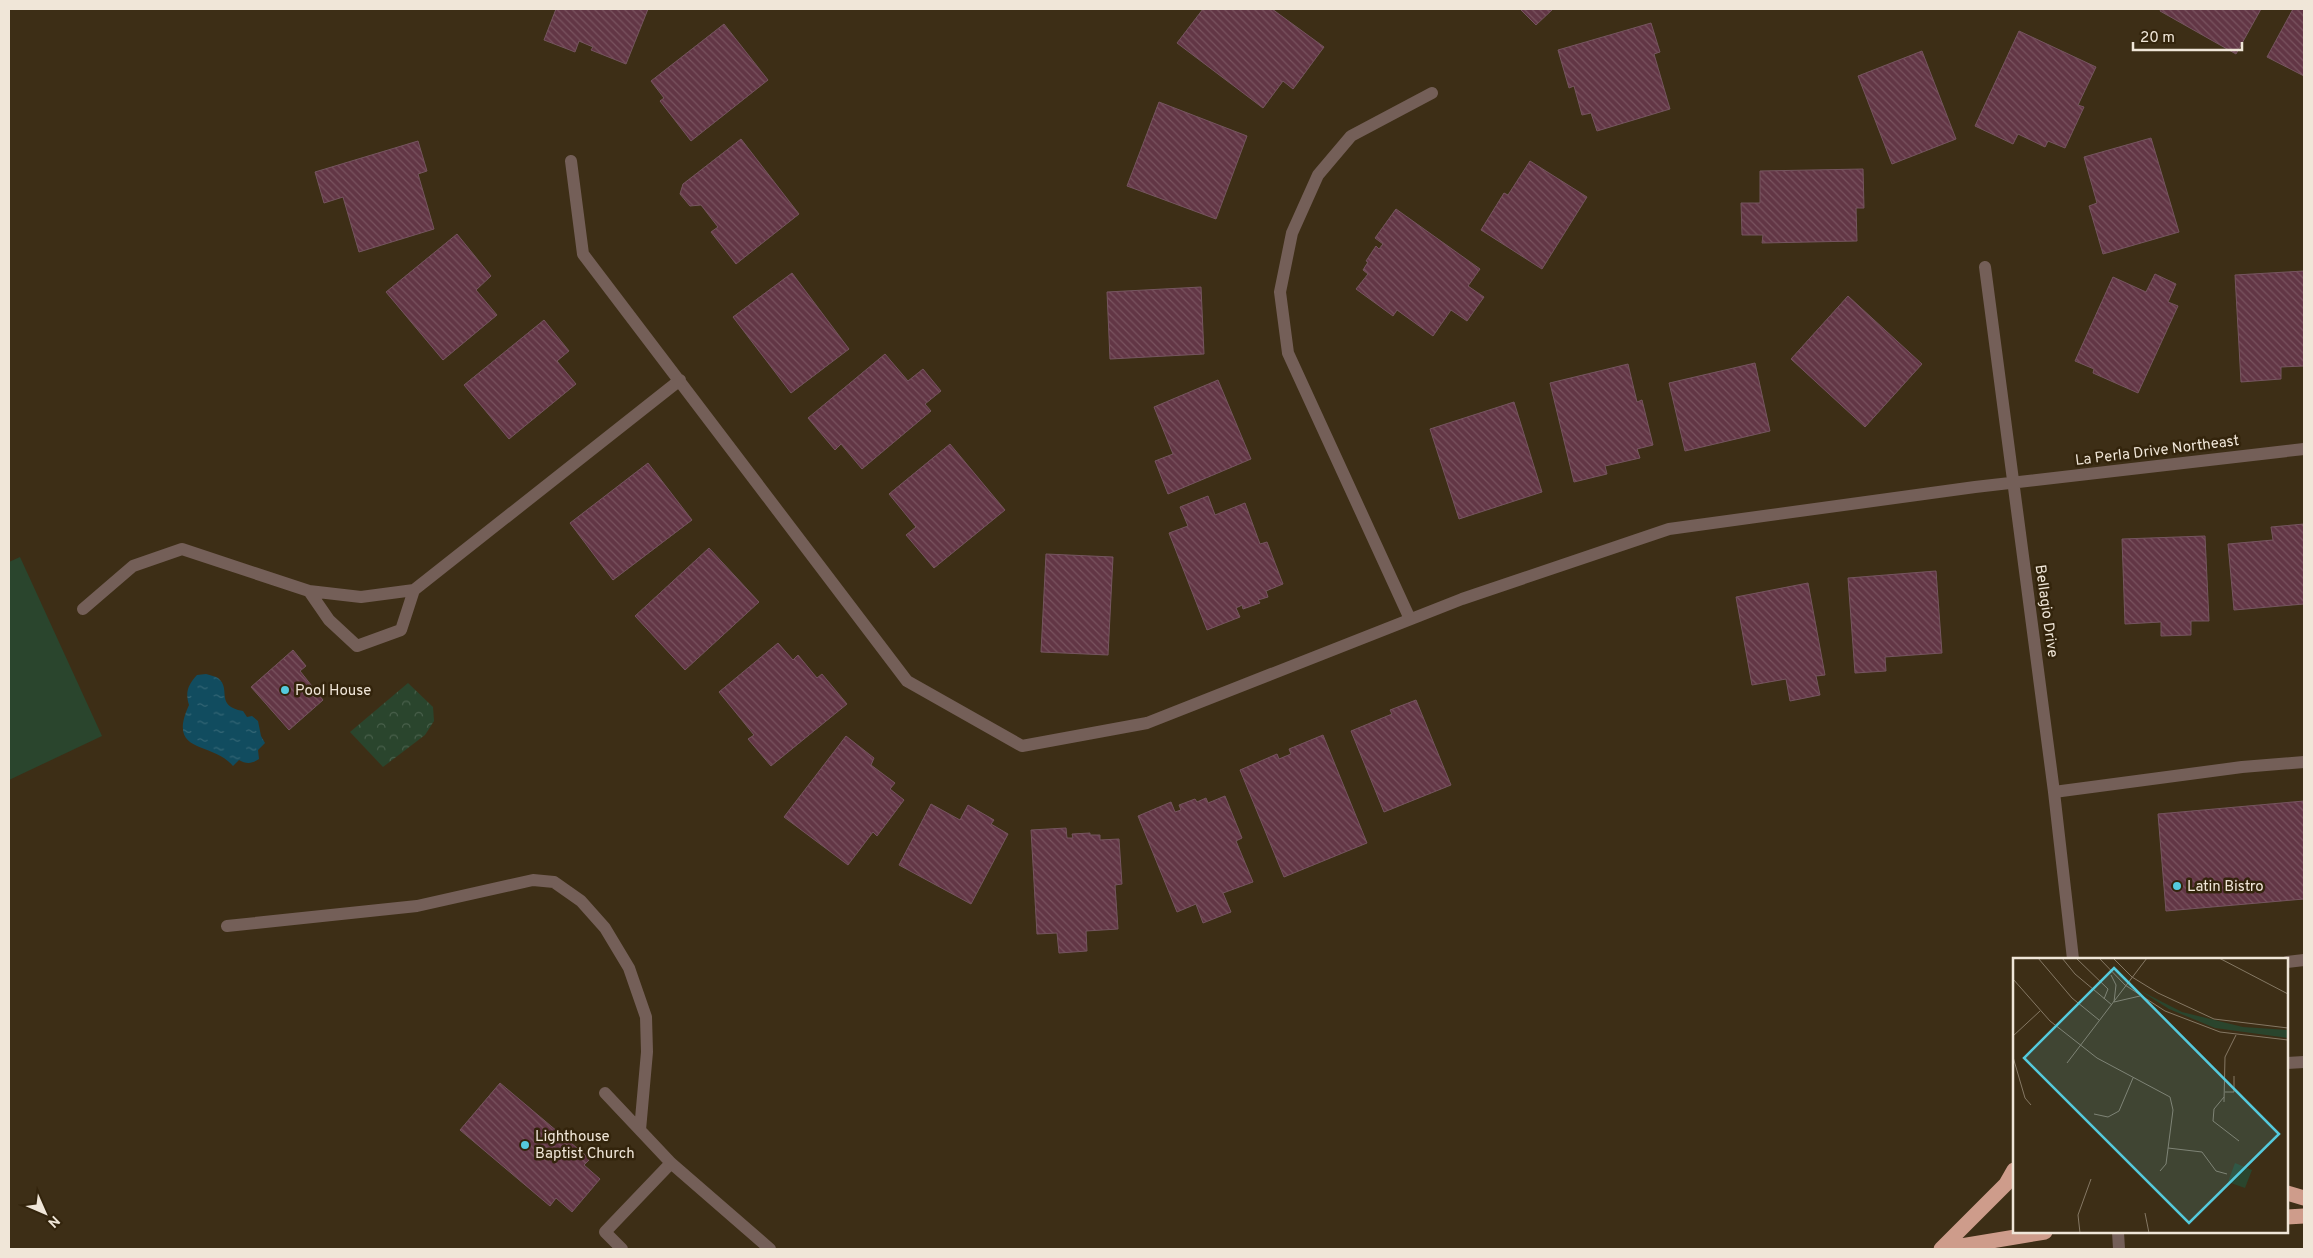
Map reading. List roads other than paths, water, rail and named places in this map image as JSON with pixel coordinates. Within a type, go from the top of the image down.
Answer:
[{"type":"highway","points":[[1942,1249],[2006,1184],[2013,1172]]},
{"type":"highway","points":[[2288,1193],[2304,1198]]},
{"type":"highway","points":[[2288,1217],[2304,1216]]},
{"type":"highway","points":[[1942,1249],[2039,1233]]},
{"type":"street","points":[[1410,619],[1288,353],[1280,292],[1292,233],[1318,175],[1351,136],[1432,93]]},
{"type":"street","name":"La Perla Drive Northeast","points":[[571,161],[583,254],[907,681],[1022,746],[1147,723],[1462,599],[1669,529],[2014,482],[2304,449]]},
{"type":"street","name":"Bellagio Drive","points":[[1985,267],[2054,792],[2073,958]]},
{"type":"street","points":[[83,609],[134,566],[182,549],[309,590],[361,597],[414,590],[680,380]]},
{"type":"street","points":[[309,590],[329,620],[357,646],[401,630],[414,590]]},
{"type":"street","points":[[2054,792],[2242,767],[2304,762]]},
{"type":"street","points":[[227,926],[417,906],[532,880],[554,882],[581,901],[605,928],[629,968],[646,1017],[647,1052],[640,1130]]},
{"type":"street","points":[[2288,962],[2304,960]]},
{"type":"street","points":[[2288,1063],[2304,1062]]},
{"type":"street","points":[[605,1093],[671,1163],[770,1249]]},
{"type":"street","points":[[622,1249],[605,1232],[671,1163]]},
{"type":"street","points":[[2118,1233],[2120,1249]]},
{"type":"water","points":[[206,674],[217,677],[222,682],[226,701],[229,705],[234,709],[243,711],[247,717],[252,716],[258,721],[261,736],[265,743],[258,750],[259,759],[256,761],[249,763],[239,760],[233,766],[224,758],[195,745],[188,740],[183,732],[183,721],[189,705],[188,689],[197,675]]},
{"type":"place","name":"Pool House","points":[[285,690]]},
{"type":"place","name":"Latin Bistro","points":[[2177,886]]},
{"type":"place","name":"Lighthouse Baptist Church","points":[[525,1145]]}]
